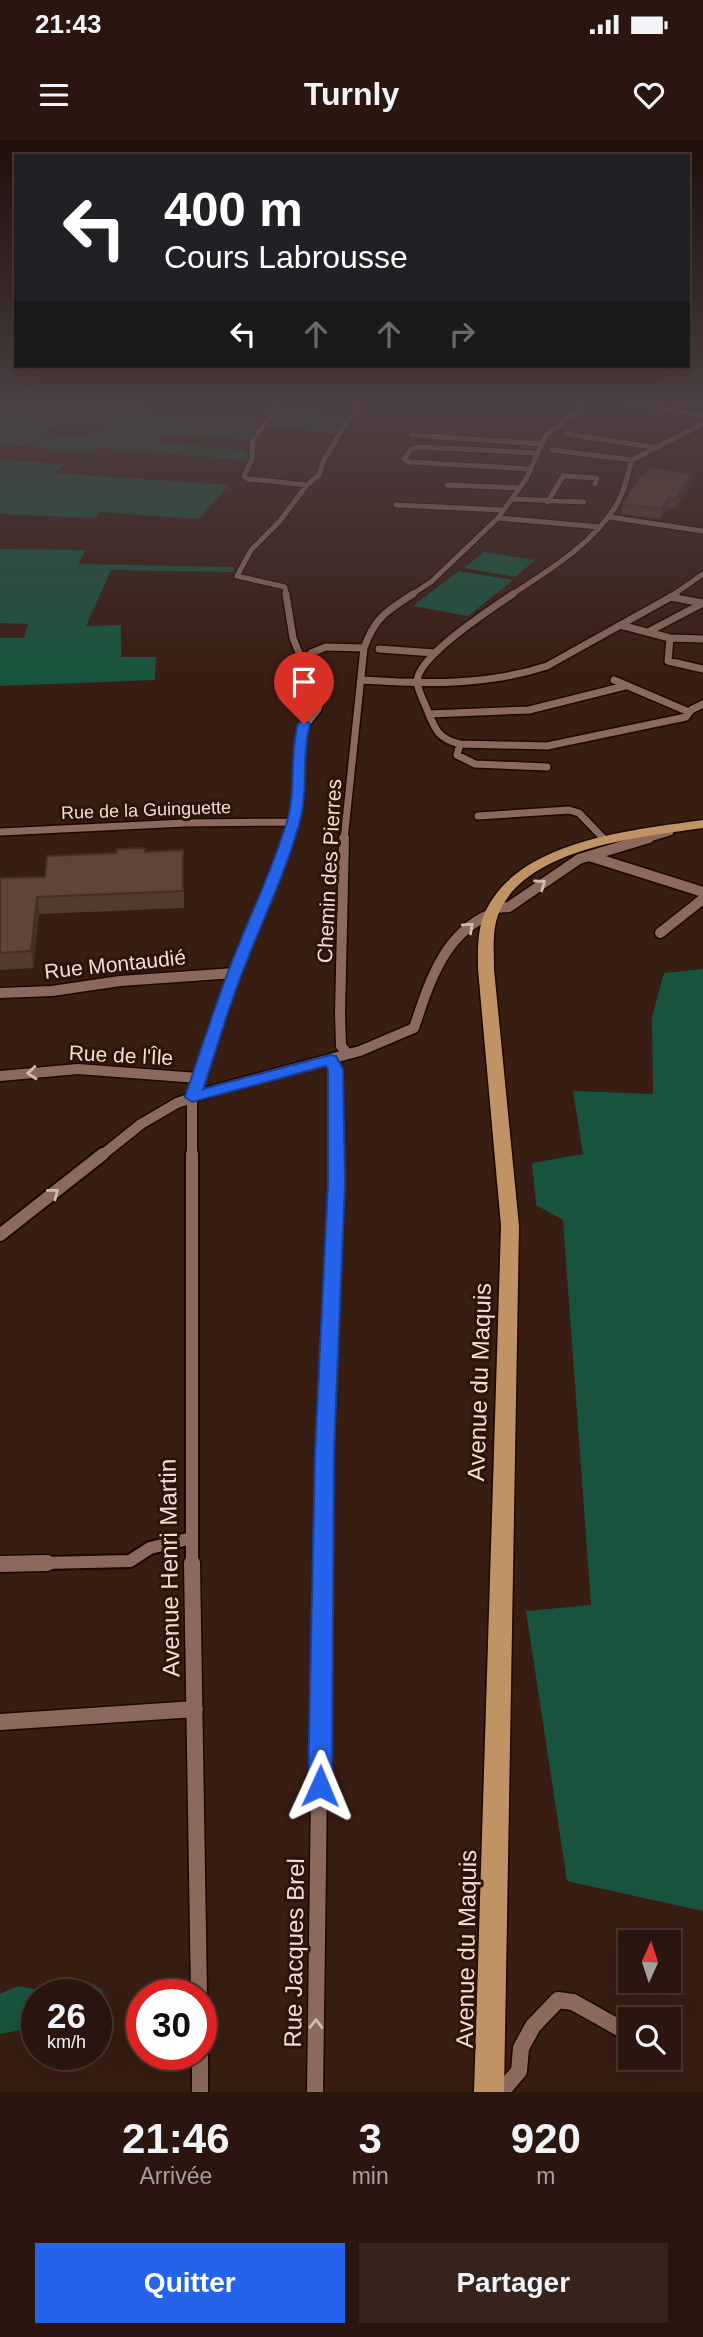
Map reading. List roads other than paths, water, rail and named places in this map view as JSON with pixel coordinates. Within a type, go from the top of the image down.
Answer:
[{"type":"main road","points":[[492,911],[503,893],[534,868],[572,850],[605,840],[703,824]]},
{"type":"main road","name":"Avenue du Maquis","points":[[489,2092],[510,1227],[486,969],[486,938],[492,911]]},
{"type":"street","points":[[299,496],[279,522],[251,550],[237,576],[285,587],[293,638],[319,701]]},
{"type":"street","points":[[319,701],[322,695],[311,653],[326,647],[364,648],[380,616],[431,582],[498,518],[516,496]]},
{"type":"street","points":[[548,502],[551,496]]},
{"type":"street","points":[[621,496],[610,517],[600,527],[548,570],[498,604],[435,653],[421,668],[417,683],[429,714],[438,735],[446,741],[460,744],[547,747],[686,717],[689,712],[703,704]]},
{"type":"street","points":[[514,499],[584,502]]},
{"type":"street","points":[[396,505],[503,510]]},
{"type":"street","points":[[610,517],[703,531]]},
{"type":"street","points":[[498,518],[600,527]]},
{"type":"street","points":[[361,680],[469,682],[529,673],[547,666],[670,597],[703,574]]},
{"type":"street","points":[[670,597],[703,603]]},
{"type":"street","points":[[648,632],[703,603]]},
{"type":"street","points":[[620,625],[670,638],[703,639]]},
{"type":"street","points":[[670,638],[668,661],[703,668]]},
{"type":"street","name":"Chemin des Pierres","points":[[347,1053],[341,1046],[340,1013],[344,827],[364,648]]},
{"type":"street","points":[[379,649],[435,653]]},
{"type":"street","points":[[614,680],[689,712]]},
{"type":"street","points":[[429,714],[529,710],[625,686]]},
{"type":"street","name":"Avenue Henri Martin","points":[[199,1979],[192,1538],[192,1097],[235,973],[264,906],[294,822],[301,775],[301,731],[317,709],[319,701]]},
{"type":"street","points":[[460,744],[457,755],[475,764],[547,767]]},
{"type":"street","points":[[478,816],[569,810],[579,813],[605,840]]},
{"type":"street","name":"Rue de la Guinguette","points":[[0,832],[184,823],[294,822]]},
{"type":"street","points":[[0,1235],[155,1115],[192,1097],[330,1060],[400,1036],[414,1028],[432,973],[449,945],[475,921],[492,911],[509,907],[579,859],[670,832],[667,830]]},
{"type":"street","points":[[589,856],[703,892]]},
{"type":"street","points":[[660,933],[703,898]]},
{"type":"street","name":"Rue Montaudié","points":[[0,993],[235,973]]},
{"type":"street","name":"Rue Jacques Brel","points":[[315,2092],[323,1510],[337,1183],[335,1069],[330,1060]]},
{"type":"street","name":"Rue de l'Île","points":[[0,1076],[78,1069],[198,1078]]},
{"type":"street","points":[[0,1564],[73,1560],[94,1563],[130,1561],[150,1548],[192,1538]]},
{"type":"street","points":[[0,1721],[195,1709]]},
{"type":"street","points":[[502,2092],[519,2071],[521,2048],[533,2026],[558,2000],[573,2002],[618,2027]]},
{"type":"street","points":[[200,2070],[200,2092]]}]
